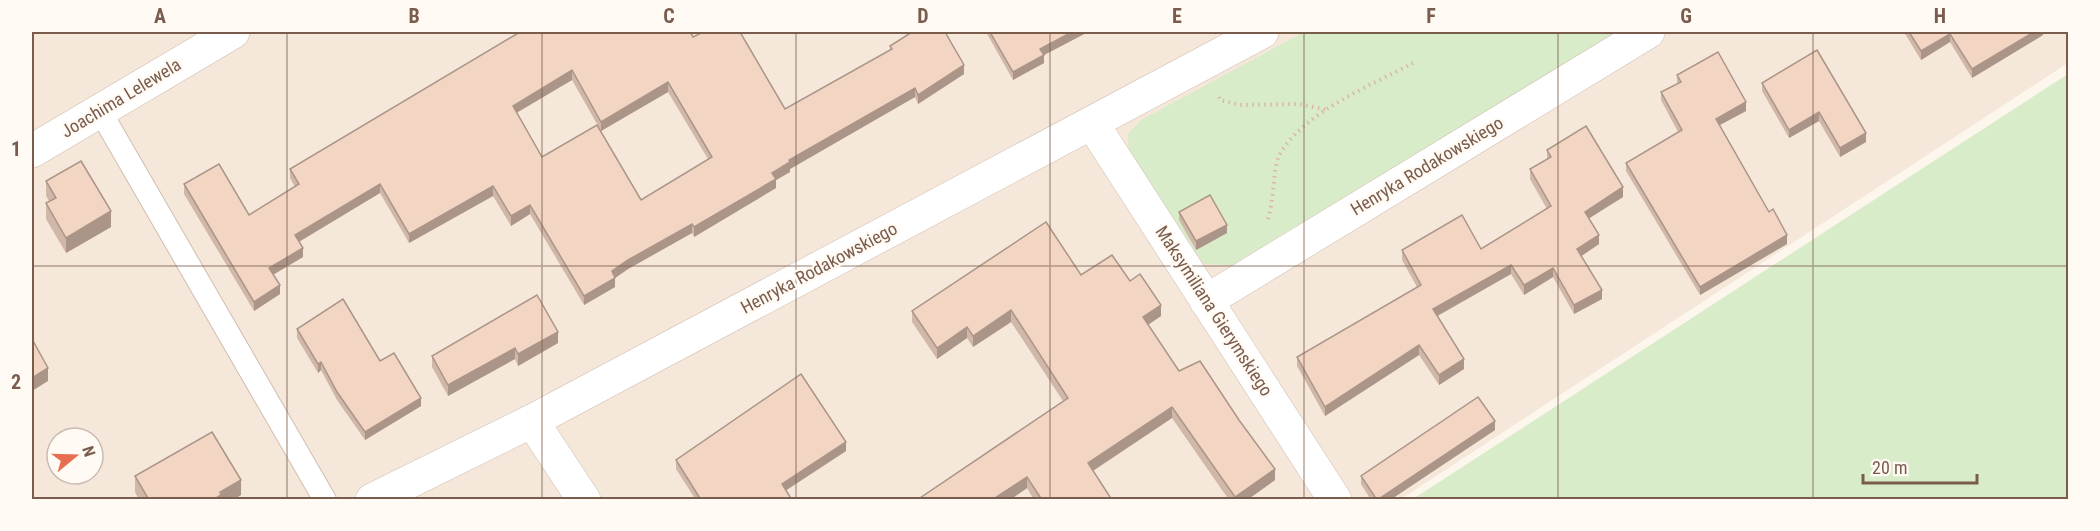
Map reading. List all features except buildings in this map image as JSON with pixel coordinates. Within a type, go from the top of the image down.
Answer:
[{"type":"street","name":"Henryka Rodakowskiego","points":[[372,500],[532,421],[1262,32]]},
{"type":"street","name":"Henryka Rodakowskiego","points":[[1206,301],[1648,32]]},
{"type":"street","name":"Joachima Lelewela","points":[[32,151],[100,111],[215,36]]},
{"type":"street","name":"Maksymiliana Gierymskiego","points":[[1092,123],[1335,500]]},
{"type":"street","points":[[532,421],[584,500]]},
{"type":"lane","points":[[100,111],[325,500]]},
{"type":"path","points":[[1272,261],[1265,230],[1274,203],[1278,158],[1299,129],[1328,110],[1413,63]]},
{"type":"path","points":[[1202,64],[1220,100],[1240,105],[1299,104],[1328,110]]},
{"type":"shaded area","points":[[32,32],[2068,32],[2068,63],[1401,499],[32,500]]},
{"type":"green space","points":[[1304,32],[1617,32],[1232,265],[1203,264],[1129,157],[1128,134],[1141,120]]},
{"type":"green space","points":[[2068,74],[2068,499],[1413,499]]}]
